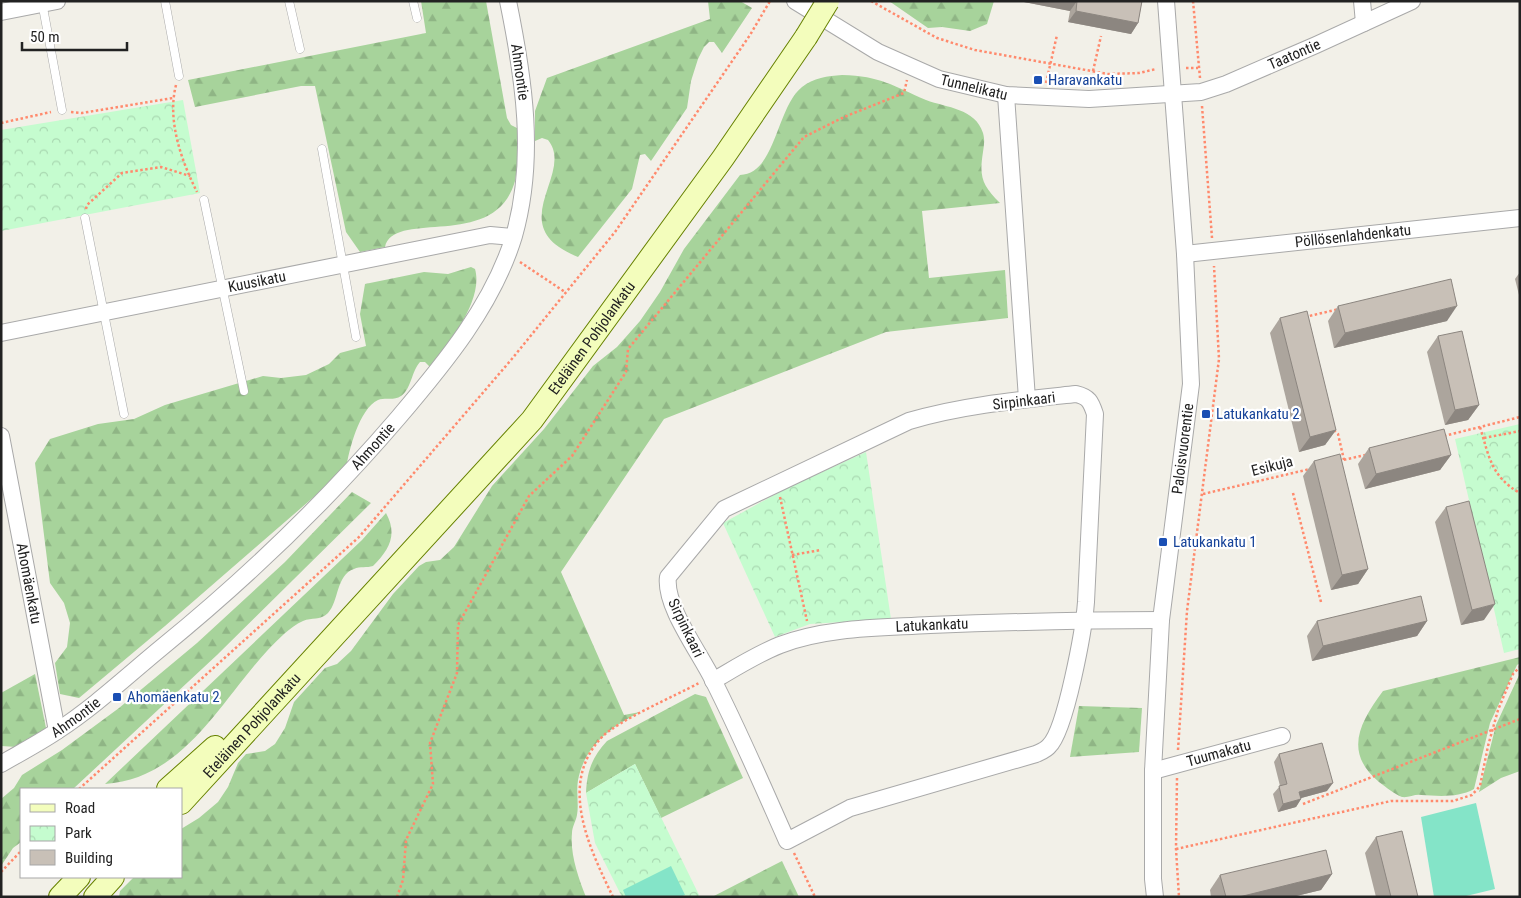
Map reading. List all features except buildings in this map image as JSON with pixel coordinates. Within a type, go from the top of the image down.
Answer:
[{"type":"main road","name":"Eteläinen Pohjolankatu","points":[[182,802],[532,420],[724,158],[828,1]]},
{"type":"main road","name":"Eteläinen Pohjolankatu","points":[[169,788],[322,649]]},
{"type":"main road","points":[[60,897],[79,878]]},
{"type":"main road","points":[[95,897],[112,878]]},
{"type":"street","name":"Ahmontie","points":[[1,764],[57,731],[188,626],[277,547],[360,462],[446,362],[483,302],[506,254],[513,237],[526,174],[526,130],[518,51],[508,1]]},
{"type":"street","name":"Tunnelikatu","points":[[795,1],[878,52],[939,79],[1006,95],[1089,99],[1173,95]]},
{"type":"street","name":"Paloisvuorentie","points":[[1155,897],[1153,879],[1153,771],[1161,620],[1191,384],[1185,254],[1166,1]]},
{"type":"street","points":[[1362,1],[1364,23]]},
{"type":"street","name":"Taatontie","points":[[1173,95],[1201,92],[1226,84],[1412,1]]},
{"type":"street","points":[[1,12],[47,2]]},
{"type":"street","points":[[1006,95],[1027,399]]},
{"type":"street","name":"Pöllösenlahdenkatu","points":[[1185,254],[1520,218]]},
{"type":"street","name":"Kuusikatu","points":[[1,333],[494,235],[513,237]]},
{"type":"street","name":"Sirpinkaari","points":[[1076,394],[1085,396],[1091,401],[1095,414],[1085,620],[1070,690],[1058,732],[1050,746],[1036,754],[850,808],[788,840],[712,679],[675,609],[667,587],[668,577],[724,510],[774,485],[909,421],[933,414],[1027,399],[1076,394]]},
{"type":"street","name":"Ahomäenkatu","points":[[1,436],[7,493],[57,731]]},
{"type":"street","name":"Latukankatu","points":[[712,679],[782,645],[811,637],[878,628],[1039,620],[1161,620]]},
{"type":"street","name":"Tuumakatu","points":[[1153,771],[1282,736]]},
{"type":"lane","points":[[165,1],[179,76]]},
{"type":"lane","points":[[289,1],[300,49]]},
{"type":"lane","points":[[414,1],[417,18]]},
{"type":"lane","points":[[47,2],[62,110]]},
{"type":"lane","points":[[322,149],[356,337]]},
{"type":"lane","points":[[204,200],[244,391]]},
{"type":"lane","points":[[84,218],[124,414]]},
{"type":"path","points":[[80,788],[359,537],[511,360],[615,232],[750,35],[770,1]]},
{"type":"path","points":[[872,1],[937,38],[975,50],[1118,74],[1159,69]]},
{"type":"path","points":[[1043,96],[1057,35]]},
{"type":"path","points":[[1093,71],[1101,36]]},
{"type":"path","points":[[397,897],[403,880],[406,840],[433,784],[430,744],[458,673],[458,625],[529,496],[572,456],[626,372],[628,349],[804,137],[844,117],[904,93],[910,67]]},
{"type":"path","points":[[1185,68],[1198,68]]},
{"type":"path","points":[[179,76],[173,98],[177,137],[196,192],[204,200]]},
{"type":"path","points":[[1,122],[62,110],[82,113],[173,98]]},
{"type":"path","points":[[84,218],[87,205],[122,173],[161,167],[190,176]]},
{"type":"path","points":[[506,254],[545,276],[566,292]]},
{"type":"path","points":[[1302,309],[1304,318],[1340,309]]},
{"type":"path","points":[[1435,438],[1520,417]]},
{"type":"path","points":[[1480,427],[1491,464],[1501,480],[1520,493]]},
{"type":"path","points":[[1333,428],[1338,434],[1344,460]]},
{"type":"path","points":[[1484,438],[1520,430]]},
{"type":"path","points":[[1335,462],[1371,454]]},
{"type":"path","name":"Esikuja","points":[[1204,494],[1317,467]]},
{"type":"path","points":[[774,485],[780,498],[811,637]]},
{"type":"path","points":[[1293,493],[1321,602]]},
{"type":"path","points":[[792,555],[822,550]]},
{"type":"path","points":[[1176,850],[1391,801],[1453,801],[1472,796],[1480,786],[1492,728],[1513,674],[1520,667]]},
{"type":"path","points":[[613,897],[588,844],[583,824],[579,791],[582,773],[592,750],[603,736],[622,724],[712,679]]},
{"type":"path","points":[[1303,804],[1492,728],[1520,719]]},
{"type":"path","points":[[788,840],[815,897]]},
{"type":"path","points":[[1,872],[20,852]]},
{"type":"green space","points":[[421,1],[486,1],[507,118],[511,125],[517,128],[519,135],[515,181],[504,203],[488,216],[467,223],[406,230],[392,236],[385,247],[360,252],[346,232],[315,86],[301,86],[195,107],[188,80],[426,33]]},
{"type":"green space","points":[[708,1],[740,1],[752,8],[722,53],[714,42],[709,42],[704,47],[691,81],[687,108],[651,161],[645,154],[640,155],[632,189],[578,257],[555,244],[544,230],[542,215],[544,200],[554,168],[554,154],[548,140],[542,138],[535,141],[535,111],[547,78],[710,19]]},
{"type":"green space","points":[[889,1],[994,1],[987,24],[970,31],[942,27],[928,28]]},
{"type":"green space","points":[[842,75],[867,77],[926,100],[959,110],[974,118],[984,138],[981,168],[983,180],[989,191],[1000,203],[922,211],[929,278],[1005,270],[1008,318],[886,332],[664,419],[561,572],[624,715],[640,712],[619,724],[600,739],[586,757],[581,768],[577,784],[578,807],[572,831],[572,849],[575,865],[586,897],[119,897],[120,891],[133,878],[182,878],[182,828],[199,818],[218,802],[228,787],[238,763],[246,754],[265,751],[275,744],[285,728],[294,702],[325,668],[337,664],[351,651],[393,594],[419,566],[426,562],[440,560],[454,547],[492,486],[544,429],[593,366],[617,347],[640,321],[660,292],[684,249],[740,175],[752,172],[761,164],[769,152],[786,109],[793,97],[811,81]]},
{"type":"green space","points":[[183,100],[200,193],[1,231],[1,130]]},
{"type":"green space","points":[[471,267],[475,269],[474,294],[470,308],[455,334],[431,368],[425,362],[420,362],[405,393],[396,398],[378,400],[365,412],[352,441],[346,469],[79,698],[60,694],[55,663],[67,647],[70,623],[64,603],[50,583],[35,463],[50,439],[98,424],[134,419],[165,405],[263,376],[281,378],[306,375],[329,364],[340,353],[366,346],[360,314],[365,284],[424,272],[448,274]]},
{"type":"green space","points":[[1520,424],[1520,649],[1504,653],[1455,439]]},
{"type":"green space","points":[[866,452],[891,619],[810,624],[775,637],[723,523],[787,488]]},
{"type":"green space","points":[[352,492],[371,503],[217,655],[74,788],[20,788],[20,843],[13,848],[1,866],[1,799],[14,788],[22,775],[62,750],[119,708],[197,643],[285,562]]},
{"type":"green space","points":[[386,513],[391,528],[390,542],[387,548],[373,566],[356,568],[348,572],[341,582],[332,608],[328,613],[319,618],[300,622],[284,634],[263,655],[185,748],[162,765],[135,778],[105,784],[362,540]]},
{"type":"green space","points":[[1520,657],[1520,663],[1517,665],[1490,723],[1474,789],[1455,795],[1402,797],[1379,782],[1368,771],[1361,759],[1358,748],[1359,737],[1368,714],[1383,691]]},
{"type":"green space","points":[[1520,673],[1520,771],[1501,778],[1479,792],[1496,725]]},
{"type":"green space","points":[[35,674],[46,728],[17,747],[1,746],[1,693]]},
{"type":"green space","points":[[695,694],[706,697],[743,778],[661,818],[635,764],[586,793],[591,765],[607,741]]},
{"type":"green space","points":[[1079,706],[1142,708],[1139,752],[1070,757]]},
{"type":"green space","points":[[635,764],[700,897],[622,897],[595,843],[586,793]]},
{"type":"green space","points":[[1476,803],[1495,889],[1462,897],[1434,897],[1421,817]]},
{"type":"green space","points":[[782,861],[799,897],[712,897]]},
{"type":"green space","points":[[671,866],[685,895],[680,897],[626,897],[623,890]]},
{"type":"place","name":"Haravankatu","points":[[1038,80]]},
{"type":"place","name":"Latukankatu 2","points":[[1206,414]]},
{"type":"place","name":"Latukankatu 1","points":[[1163,542]]},
{"type":"place","name":"Ahomäenkatu 2","points":[[117,697]]}]
